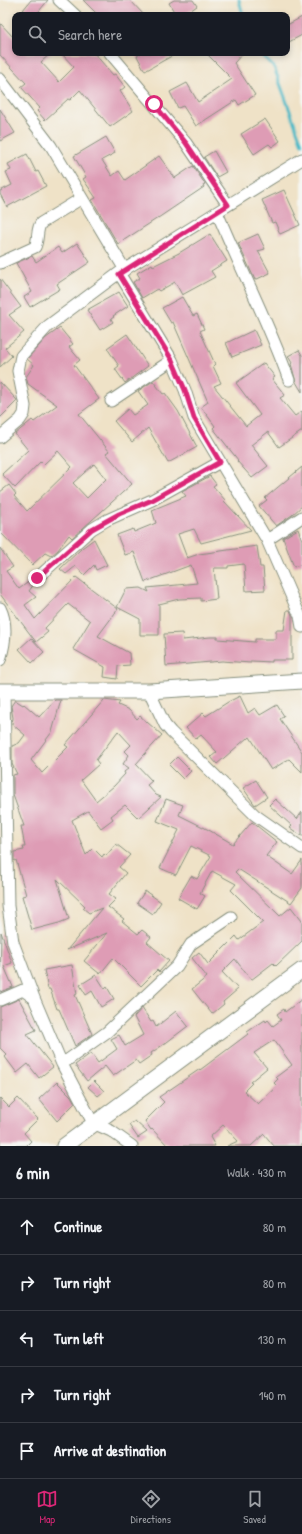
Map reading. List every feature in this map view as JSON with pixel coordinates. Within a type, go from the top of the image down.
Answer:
[{"type":"main road","points":[[2,691],[149,691],[302,681]]},
{"type":"main road","points":[[64,1146],[93,1123],[302,970]]},
{"type":"street","points":[[59,0],[72,12]]},
{"type":"street","points":[[113,56],[186,143],[228,205]]},
{"type":"street","points":[[0,79],[51,146],[82,198],[172,360],[185,390],[194,418],[267,540],[300,616],[302,627]]},
{"type":"street","points":[[0,438],[20,420],[24,414],[25,406],[18,371],[21,356],[48,326],[122,272],[297,162]]},
{"type":"street","points":[[0,263],[35,248],[37,243],[38,228],[41,223],[82,198]]},
{"type":"street","points":[[217,212],[278,348],[289,380]]},
{"type":"street","points":[[111,401],[172,360]]},
{"type":"street","points":[[37,578],[92,529],[119,514],[152,500],[220,462]]},
{"type":"street","points":[[267,540],[302,517]]},
{"type":"street","points":[[0,608],[4,616],[5,629],[4,646],[0,660]]},
{"type":"street","points":[[2,691],[8,906],[13,942],[34,998],[62,1064],[93,1123],[111,1131],[132,1146]]},
{"type":"street","points":[[149,691],[165,725],[171,732],[255,815],[302,848]]},
{"type":"street","points":[[62,1064],[107,1032],[177,966],[190,944],[231,917]]},
{"type":"street","points":[[0,1000],[22,990],[34,998]]},
{"type":"building","points":[[31,0],[48,0],[38,12],[26,12],[23,10]]},
{"type":"building","points":[[83,0],[130,0],[141,12],[95,12]]},
{"type":"building","points":[[174,0],[193,0],[197,6],[188,12],[174,12],[169,3]]},
{"type":"building","points":[[302,17],[302,35],[290,41],[290,23]]},
{"type":"building","points":[[0,23],[12,36],[12,56],[48,56],[41,62],[59,82],[74,67],[64,56],[97,56],[113,75],[115,74],[125,87],[120,91],[133,111],[110,127],[80,90],[45,120],[37,111],[40,108],[21,87],[26,83],[0,55]]},
{"type":"building","points":[[137,56],[172,56],[145,71]]},
{"type":"building","points":[[209,56],[240,56],[234,63],[255,95],[239,105],[236,100],[196,126],[183,106],[178,108],[170,92],[187,83],[198,102],[232,79]]},
{"type":"building","points":[[0,109],[15,133],[0,141]]},
{"type":"building","points":[[265,119],[280,141],[272,147],[269,144],[254,154],[241,134]]},
{"type":"building","points":[[106,137],[115,153],[102,160],[112,176],[119,171],[125,180],[159,156],[175,178],[193,166],[205,184],[203,185],[204,187],[118,244],[92,200],[96,198],[83,179],[86,177],[74,156]]},
{"type":"building","points":[[214,151],[226,172],[217,177],[204,157]]},
{"type":"building","points":[[27,154],[36,172],[38,171],[46,186],[7,207],[0,194],[0,191],[12,185],[6,172],[11,170],[8,164]]},
{"type":"building","points":[[284,190],[300,225],[280,234],[275,222],[272,223],[262,200]]},
{"type":"building","points":[[210,234],[227,261],[211,271],[215,277],[182,295],[175,282],[159,291],[157,289],[142,298],[133,282],[140,278],[137,273],[152,264],[153,266],[179,253]]},
{"type":"building","points":[[258,234],[265,249],[258,251],[270,273],[255,280],[238,243]]},
{"type":"building","points":[[77,243],[90,262],[57,284],[60,289],[30,307],[24,297],[32,292],[16,263],[32,256],[36,262],[58,247],[62,253]]},
{"type":"building","points":[[0,279],[21,307],[9,315],[24,332],[5,348],[12,356],[0,367]]},
{"type":"building","points":[[119,292],[128,306],[113,316],[114,317],[111,319],[113,322],[100,330],[87,310]]},
{"type":"building","points":[[182,297],[193,316],[197,314],[204,329],[200,331],[215,364],[213,366],[221,383],[214,386],[246,426],[260,415],[236,383],[264,363],[275,377],[272,379],[285,395],[280,398],[295,416],[302,411],[302,431],[279,447],[268,432],[251,445],[268,466],[252,478],[237,461],[238,460],[213,428],[215,426],[201,407],[208,402],[173,322],[171,323],[162,308]]},
{"type":"building","points":[[60,328],[73,344],[69,347],[80,360],[74,365],[99,399],[79,414],[109,451],[106,453],[132,484],[72,538],[69,535],[58,550],[51,556],[45,553],[32,565],[0,532],[0,492],[9,485],[16,494],[14,496],[27,511],[72,467],[58,451],[44,464],[41,461],[15,488],[2,474],[28,450],[15,434],[32,420],[34,422],[57,405],[28,384],[26,377],[34,365],[27,359],[46,338]],"holes":[[[94,464],[106,479],[87,498],[73,483]]]},
{"type":"building","points":[[254,330],[261,345],[232,357],[226,343]]},
{"type":"building","points":[[127,334],[148,366],[125,383],[115,369],[119,366],[107,348]]},
{"type":"building","points":[[299,350],[302,355],[302,392],[296,382],[292,363],[288,356]]},
{"type":"building","points":[[153,381],[163,394],[165,393],[178,411],[197,447],[168,463],[148,428],[132,442],[114,421],[128,409],[133,415],[148,405],[138,391]]},
{"type":"building","points":[[0,382],[17,401],[0,418]]},
{"type":"building","points":[[302,467],[302,506],[276,526],[259,506],[267,500],[265,498]]},
{"type":"building","points":[[210,476],[216,484],[213,486],[225,500],[224,501],[251,530],[201,543],[194,529],[178,534],[187,558],[199,554],[257,546],[260,567],[263,567],[265,590],[246,591],[244,564],[228,566],[228,568],[214,568],[217,599],[201,601],[201,598],[179,599],[159,604],[159,635],[140,635],[140,619],[117,607],[126,589],[141,588],[149,592],[147,588],[197,583],[191,565],[145,582],[134,552],[125,555],[117,535],[133,529],[134,532],[156,523],[152,510],[186,496],[182,491]]},
{"type":"building","points":[[298,529],[302,540],[302,564],[294,567],[283,538]]},
{"type":"building","points":[[94,539],[107,565],[96,570],[94,565],[84,575],[76,566],[66,574],[60,569],[82,548]]},
{"type":"building","points":[[0,548],[13,567],[6,571],[19,589],[31,580],[34,584],[29,591],[36,597],[25,605],[35,619],[76,577],[118,609],[98,636],[129,653],[130,665],[118,666],[117,679],[104,677],[105,667],[73,649],[90,621],[68,604],[45,628],[48,632],[36,642],[0,594]]},
{"type":"building","points":[[287,610],[290,610],[292,615],[292,660],[272,660],[272,662],[251,661],[251,663],[222,661],[166,666],[164,634],[182,633],[183,640],[218,637],[218,639],[255,642],[255,639],[276,639],[276,630],[284,630]]},
{"type":"building","points":[[31,638],[44,652],[32,663],[19,649]]},
{"type":"building","points":[[240,696],[248,713],[255,708],[260,715],[277,705],[284,716],[280,719],[302,752],[302,772],[289,759],[271,770],[250,737],[217,764],[211,757],[217,752],[201,735],[196,739],[186,728],[203,713],[206,716]]},
{"type":"building","points":[[15,700],[23,705],[24,704],[39,717],[55,700],[61,700],[52,732],[31,760],[42,773],[68,747],[65,745],[104,700],[120,702],[118,705],[129,710],[137,719],[140,716],[162,735],[136,764],[152,781],[147,785],[156,795],[161,797],[138,818],[125,805],[111,816],[113,819],[101,828],[88,811],[72,820],[86,855],[93,848],[102,857],[104,854],[106,856],[116,844],[130,855],[119,867],[126,873],[109,894],[116,899],[108,907],[124,919],[122,921],[138,934],[142,930],[151,937],[147,942],[169,961],[159,972],[157,970],[141,986],[113,958],[100,974],[84,961],[107,933],[67,950],[102,908],[89,913],[83,908],[85,906],[57,879],[69,919],[32,930],[22,896],[26,895],[16,860],[14,861],[14,852],[24,850],[23,847],[25,847],[21,826],[24,826],[13,795],[13,775],[17,774],[12,764],[12,746],[19,743],[25,735],[12,724],[13,718],[11,706]],"holes":[[[118,731],[131,745],[125,751],[129,755],[123,764],[129,768],[124,772],[125,774],[114,786],[96,801],[81,780],[99,764],[96,760]]]},
{"type":"building","points":[[177,757],[191,771],[183,779],[169,765]]},
{"type":"building","points":[[256,780],[267,797],[255,805],[243,788]]},
{"type":"building","points":[[166,799],[183,805],[179,815],[233,844],[252,822],[277,842],[266,856],[292,874],[302,860],[302,888],[291,903],[238,869],[235,872],[280,916],[291,907],[302,921],[302,941],[276,966],[273,963],[251,980],[235,959],[222,972],[238,989],[212,1014],[192,989],[207,977],[192,958],[199,952],[208,964],[236,936],[239,940],[263,922],[231,890],[236,884],[212,871],[200,893],[205,896],[197,909],[178,898],[191,876],[197,879],[211,856],[191,846],[176,875],[160,868],[179,830],[157,821]]},
{"type":"building","points":[[275,799],[297,819],[302,812],[302,836],[290,828],[292,826],[269,805]]},
{"type":"building","points":[[145,891],[161,902],[153,914],[137,903]]},
{"type":"building","points":[[1,932],[12,963],[4,966],[13,987],[0,992]]},
{"type":"building","points":[[72,965],[77,994],[75,995],[92,1034],[75,1046],[59,1009],[57,1009],[50,989],[48,989],[44,970]]},
{"type":"building","points":[[96,975],[105,989],[107,987],[114,999],[101,1007],[92,991],[86,995],[80,985]]},
{"type":"building","points":[[19,999],[36,1030],[27,1034],[53,1067],[39,1078],[28,1064],[17,1073],[5,1057],[7,1055],[0,1048],[0,1007]]},
{"type":"building","points":[[302,999],[302,1146],[274,1146],[264,1134],[251,1146],[227,1146],[238,1141],[223,1125],[210,1137],[215,1146],[168,1146],[152,1129],[151,1130],[145,1121],[164,1102],[159,1097],[200,1070],[248,1034],[247,1032],[265,1020],[266,1022],[268,1020],[273,1026],[281,1020],[277,1014],[284,1009],[285,1012]],"holes":[[[274,1040],[292,1065],[276,1077],[278,1079],[274,1083],[277,1086],[258,1104],[244,1091],[252,1083],[250,1082],[267,1068],[254,1053]]]},
{"type":"building","points":[[142,1008],[156,1027],[176,1011],[188,1026],[151,1053],[152,1055],[139,1064],[136,1060],[113,1076],[105,1066],[87,1081],[75,1065],[91,1053],[98,1063],[117,1049],[111,1039],[119,1035],[125,1046],[143,1035],[134,1017]]},
{"type":"building","points":[[94,1081],[104,1091],[98,1096],[88,1087]]},
{"type":"building","points":[[57,1082],[71,1096],[75,1103],[57,1121],[39,1099]]},
{"type":"building","points":[[0,1098],[9,1107],[18,1098],[38,1119],[24,1133],[31,1141],[26,1146],[0,1146]]},
{"type":"building","points":[[135,1121],[147,1132],[138,1138],[129,1125]]},
{"type":"waterway","points":[[239,0],[242,12]]},
{"type":"waterway","points":[[262,56],[274,67],[302,144]]},
{"type":"route","points":[[37,578],[92,529],[119,514],[152,500],[220,462],[194,418],[185,390],[172,360],[119,274],[228,205],[186,143],[154,104]]}]
